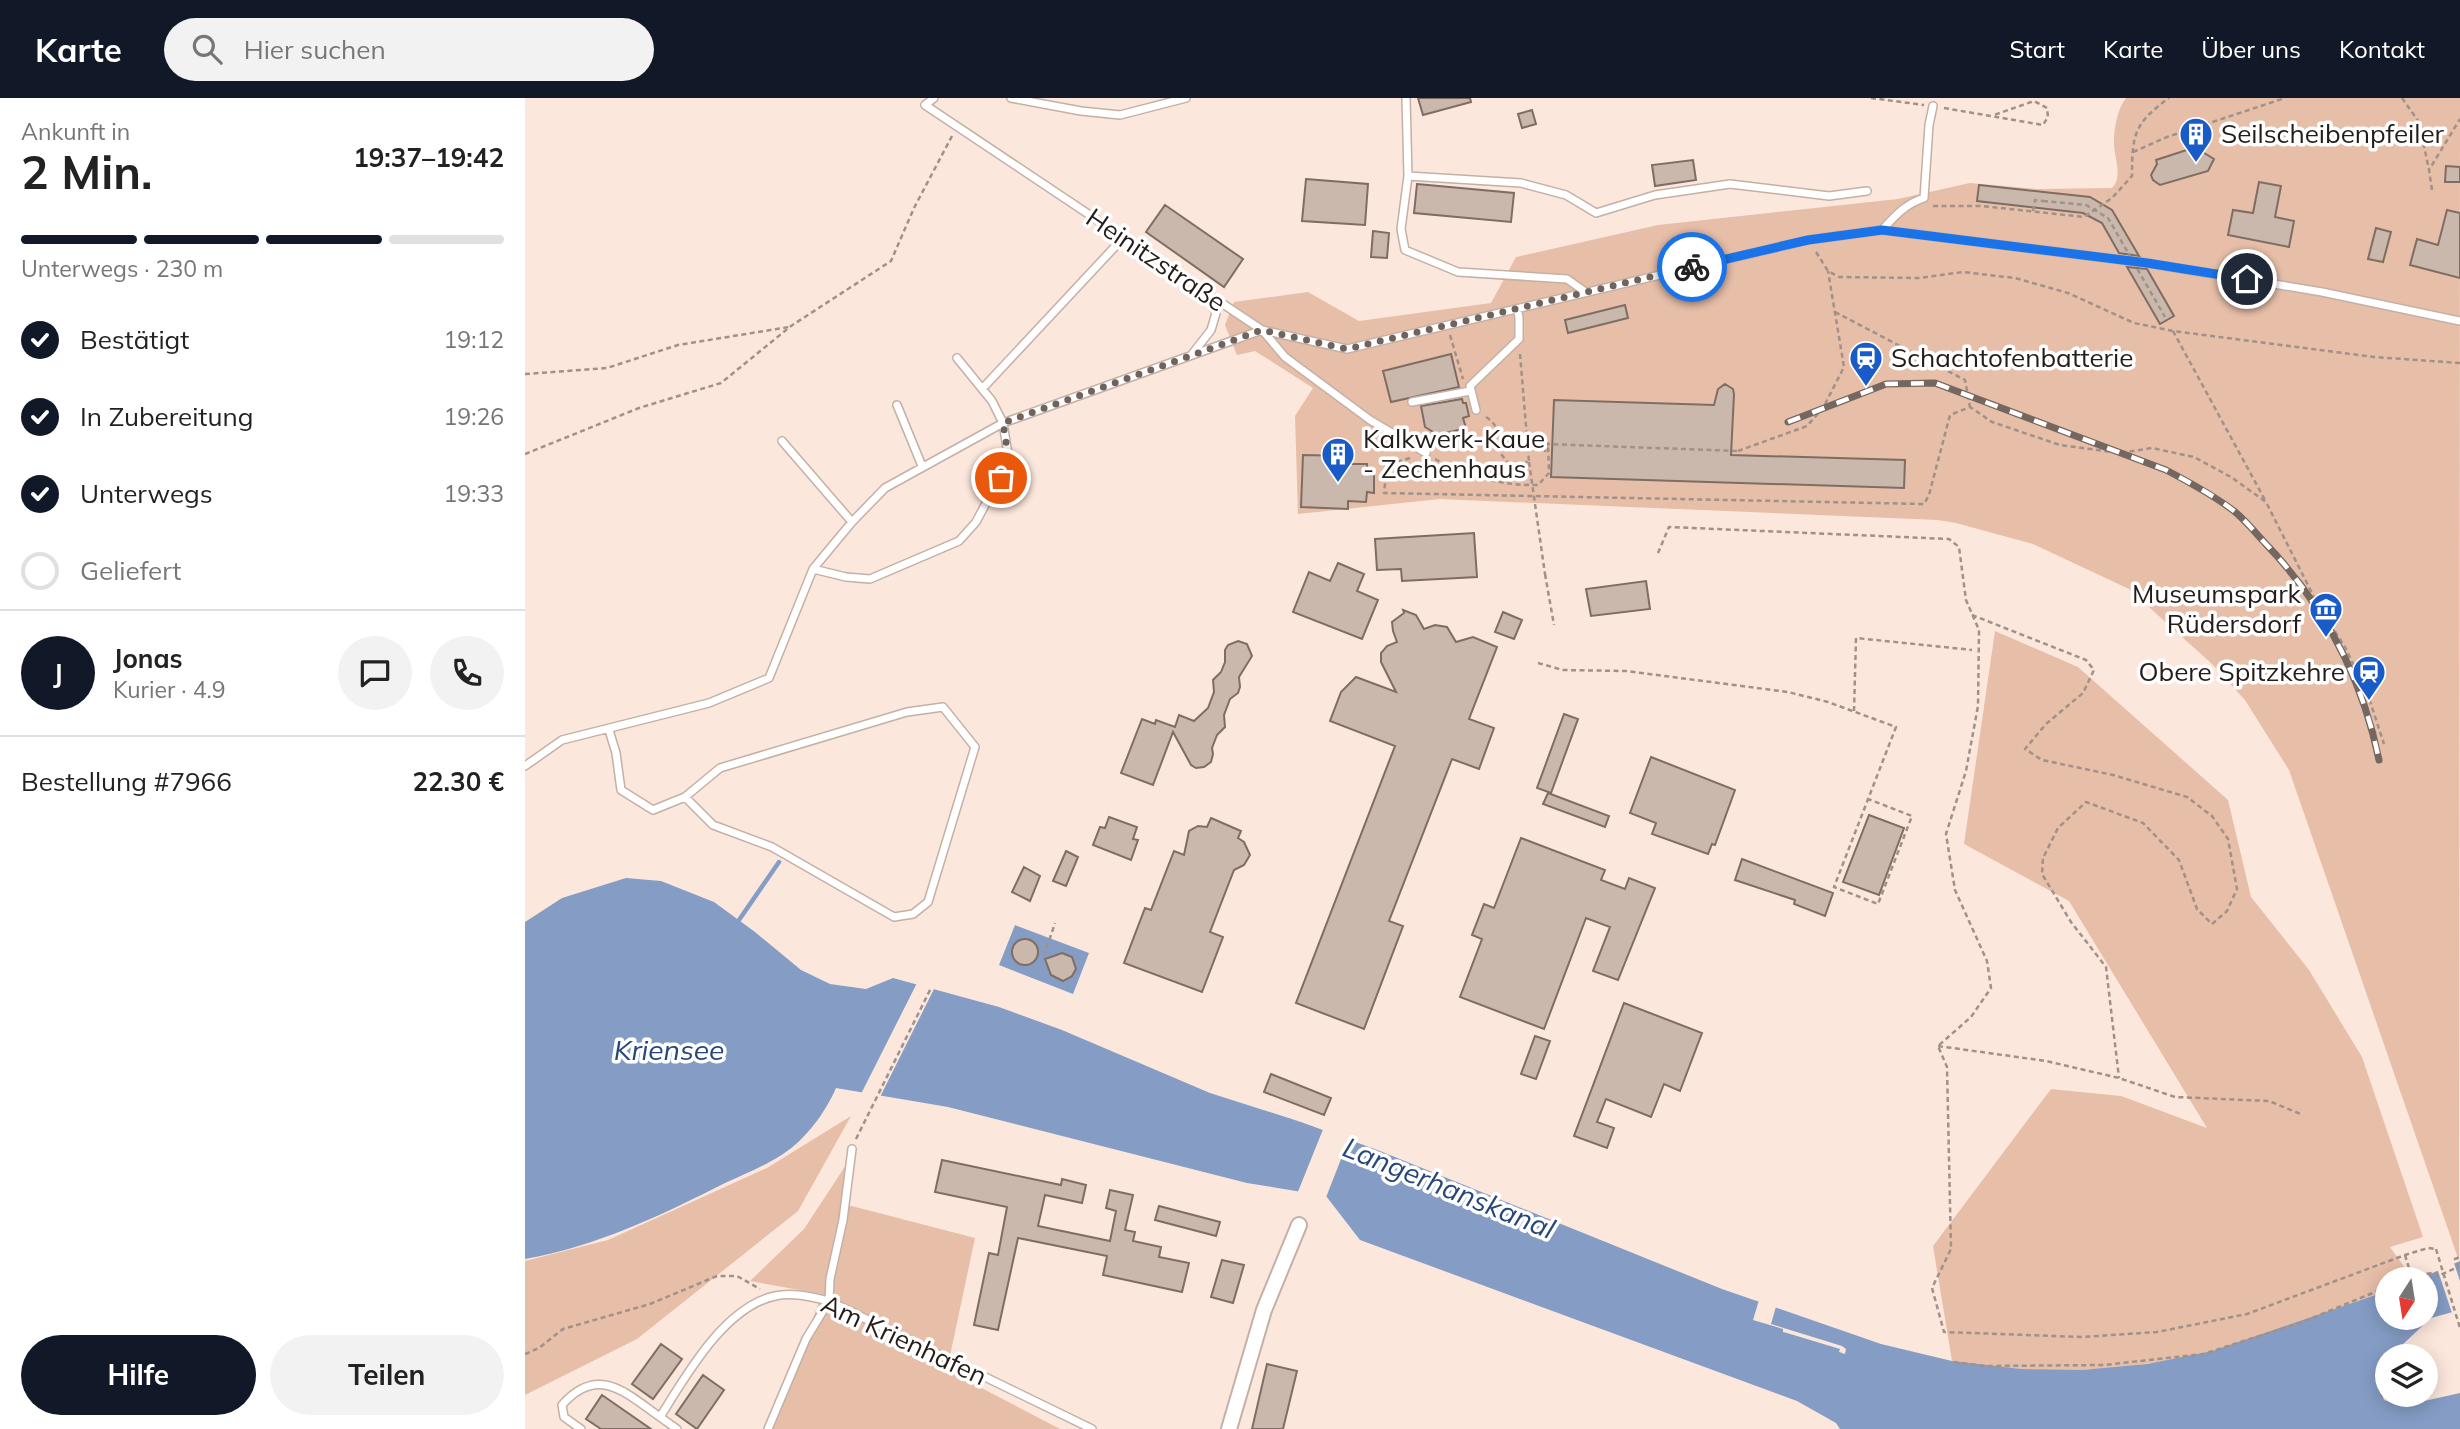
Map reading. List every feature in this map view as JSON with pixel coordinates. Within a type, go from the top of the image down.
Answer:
[{"type":"street","points":[[1229,1429],[1264,1310],[1299,1225]]},
{"type":"lane","name":"Heinitzstraße","points":[[933,98],[925,105],[1262,330],[1347,349],[1808,240],[1882,230],[2147,263],[2322,292],[2460,321]]},
{"type":"lane","points":[[1011,98],[1120,115],[1186,98]]},
{"type":"lane","points":[[1406,98],[1408,176],[1401,229],[1405,250],[1458,272],[1567,279],[1584,291]]},
{"type":"lane","points":[[1882,230],[1901,210],[1924,198],[1929,125],[1933,106]]},
{"type":"lane","points":[[1408,176],[1521,183],[1566,195],[1596,213],[1655,195],[1730,184],[1829,197],[1867,191]]},
{"type":"lane","points":[[982,389],[1124,237]]},
{"type":"lane","points":[[1190,356],[1211,330],[1216,313],[1205,294]]},
{"type":"lane","points":[[1412,402],[1470,388],[1519,339],[1517,309]]},
{"type":"lane","points":[[525,766],[562,740],[709,704],[769,678],[813,569],[885,488],[922,466],[1003,423],[1262,330],[1285,358],[1370,420],[1426,453]]},
{"type":"lane","points":[[813,569],[846,577],[870,579],[959,541],[976,522],[1009,460],[1003,423],[992,401],[957,358]]},
{"type":"lane","points":[[1470,388],[1476,410]]},
{"type":"lane","points":[[897,405],[922,466]]},
{"type":"lane","points":[[782,441],[852,522]]},
{"type":"lane","points":[[609,730],[617,753],[621,790],[653,810],[685,797],[720,768],[907,712],[943,707],[975,747],[928,902],[913,914],[894,917],[772,848],[713,825],[685,797]]},
{"type":"lane","points":[[768,1429],[806,1339],[829,1301],[830,1279],[843,1220],[852,1149]]},
{"type":"lane","name":"Am Krienhafen","points":[[773,1296],[790,1295],[829,1301],[1092,1429]]},
{"type":"lane","points":[[660,1417],[731,1319],[773,1296]]},
{"type":"lane","points":[[581,1429],[564,1417],[562,1405],[583,1388],[598,1383],[617,1387],[677,1429]]},
{"type":"path","points":[[1928,206],[1982,206],[2084,217],[2112,198],[2132,176],[2132,142],[2141,121],[2169,98]]},
{"type":"path","points":[[2132,152],[2167,137],[2285,98]]},
{"type":"path","points":[[2402,98],[2419,122],[2432,190]]},
{"type":"path","points":[[2034,102],[2047,108],[2048,117],[2043,125],[1994,115],[2034,102]]},
{"type":"path","points":[[2429,170],[2460,119]]},
{"type":"path","points":[[525,454],[639,408],[721,383],[791,326],[891,261],[914,208],[957,127]]},
{"type":"path","points":[[2033,211],[2035,200],[2087,205],[2108,218],[2165,317]]},
{"type":"path","points":[[1527,443],[1738,451],[1807,426],[1823,408],[1844,367],[1828,271],[1808,240]]},
{"type":"path","points":[[1828,271],[1839,277],[1919,278],[1963,272],[2015,278],[2068,293],[2134,323],[2173,331],[2374,357],[2460,363]]},
{"type":"path","points":[[1835,312],[1965,380],[1970,407],[1992,422],[2060,445],[2120,453],[2152,448],[2194,457],[2231,477],[2266,502]]},
{"type":"path","points":[[1448,325],[1464,383],[1470,388]]},
{"type":"path","points":[[525,374],[607,368],[678,345],[791,326]]},
{"type":"path","points":[[2173,331],[2266,502],[2317,603],[2345,647],[2368,695],[2384,744]]},
{"type":"path","points":[[1519,339],[1529,460],[1554,625]]},
{"type":"path","points":[[1547,444],[1549,473],[1538,485],[1516,485],[1466,473],[1426,453],[1387,465],[1384,493],[1924,504],[1929,495],[1950,415],[1970,407]]},
{"type":"path","points":[[1476,410],[1492,420],[1501,438],[1500,453],[1520,476]]},
{"type":"path","points":[[1520,476],[1529,460]]},
{"type":"path","points":[[1466,473],[1520,476]]},
{"type":"path","points":[[1658,553],[1669,527],[1949,539],[1959,547],[1966,600],[1979,629],[1978,706],[1966,771],[1947,834],[1955,890],[1987,961],[1991,988],[1971,1017],[1938,1046]]},
{"type":"path","points":[[1972,615],[2086,660],[2094,670],[2083,693],[2046,724],[2025,748],[2042,760],[2113,775],[2187,797],[2212,816],[2228,839],[2237,889],[2227,911],[2212,924],[2197,909],[2179,860],[2143,823],[2086,802],[2058,828],[2043,858],[2042,874],[2071,922],[2106,967],[2119,1078]]},
{"type":"path","points":[[1854,711],[1856,638],[1972,650]]},
{"type":"path","points":[[1538,663],[1563,670],[1626,671],[1788,692],[1828,702],[1896,726],[1834,887],[1878,904],[1912,816],[1868,799]]},
{"type":"path","points":[[1044,956],[1055,923]]},
{"type":"path","points":[[852,1149],[930,988]]},
{"type":"path","points":[[1938,1046],[2046,1061],[2119,1078],[2175,1097],[2269,1101],[2303,1115]]},
{"type":"path","points":[[1938,1046],[1947,1067],[1951,1249],[1932,1288],[1944,1332],[2082,1337],[2157,1332],[2247,1314],[2428,1248],[2436,1249],[2460,1328]]},
{"type":"path","points":[[2405,1255],[2409,1267]]},
{"type":"path","points":[[2438,1276],[2458,1266],[2455,1259],[2460,1257]]},
{"type":"path","points":[[525,1354],[539,1348],[563,1329],[650,1304],[717,1276],[737,1276],[773,1296]]},
{"type":"path","points":[[1954,1362],[1986,1366],[2104,1365],[2203,1354],[2299,1324],[2375,1292]]},
{"type":"shaded area","name":"Museumspark Rüdersdorf","points":[[2126,98],[2460,98],[2459,1261],[2289,770],[2245,700],[2212,664],[2129,589],[2033,544],[1938,520],[1440,499],[1298,514],[1295,416],[1313,388],[1255,351],[1237,355],[1225,325],[1234,302],[1308,292],[1359,321],[1491,303],[1516,257],[1658,225],[1898,199],[1970,183],[2037,189],[2112,188],[2118,172],[2114,146],[2115,129]]},
{"type":"shaded area","points":[[1995,631],[2078,667],[2228,800],[2251,897],[2309,970],[2362,1057],[2423,1237],[2390,1247],[2404,1267],[2375,1267],[2375,1295],[2256,1338],[2164,1361],[2117,1368],[2045,1370],[1952,1361],[1933,1246],[2051,1089],[2121,1096],[2207,1128],[2069,901],[1964,844]]},
{"type":"shaded area","points":[[851,1116],[798,1211],[637,1339],[525,1395],[525,1261],[608,1240],[767,1168]]},
{"type":"shaded area","points":[[848,1162],[848,1205],[975,1238],[947,1370],[1060,1429],[772,1429],[822,1294],[750,1281],[804,1229]]},
{"type":"water","points":[[626,878],[661,881],[714,902],[801,970],[830,984],[866,989],[893,978],[999,1007],[1062,1030],[1210,1093],[1380,1151],[1722,1289],[1881,1344],[1952,1361],[2021,1369],[2082,1370],[2147,1364],[2212,1351],[2375,1295],[2375,1330],[2418,1330],[2403,1344],[2375,1344],[2375,1407],[2438,1407],[2438,1398],[2460,1393],[2460,1429],[1840,1429],[1836,1423],[1797,1401],[1360,1240],[1326,1196],[1247,1183],[948,1107],[836,1088],[807,1133],[791,1148],[769,1162],[628,1229],[577,1247],[525,1259],[525,922],[562,898]]},
{"type":"water","points":[[1015,925],[1089,953],[1073,994],[999,965]]},
{"type":"water","points":[[2460,1261],[2460,1310],[2438,1316],[2438,1271]]},
{"type":"pier","points":[[918,981],[934,989],[879,1099],[860,1096]]},
{"type":"pier","points":[[1324,1127],[1350,1136],[1325,1200],[1297,1194]]},
{"type":"pier","points":[[2453,1260],[2460,1281],[2460,1314],[2453,1316],[2438,1268]]},
{"type":"pier","points":[[1760,1297],[1777,1303],[1771,1324],[1842,1346],[1846,1349],[1845,1354],[1839,1352],[1840,1349],[1753,1320]]},
{"type":"building","points":[[1418,98],[1470,98],[1471,102],[1423,115]]},
{"type":"building","points":[[1532,110],[1536,124],[1522,128],[1518,114]]},
{"type":"building","name":"Seilscheibenpfeiler","points":[[2199,146],[2201,151],[2214,159],[2208,171],[2160,185],[2153,180],[2151,175],[2157,164],[2156,160]]},
{"type":"building","points":[[1693,160],[1696,180],[1655,186],[1652,165]]},
{"type":"building","points":[[2446,166],[2460,167],[2460,182],[2445,182]]},
{"type":"building","points":[[1306,179],[1368,184],[1365,225],[1302,221]]},
{"type":"building","points":[[2259,182],[2281,186],[2275,217],[2294,221],[2289,247],[2228,235],[2233,210],[2253,213]]},
{"type":"building","points":[[1417,184],[1514,193],[1511,222],[1414,213]]},
{"type":"building","points":[[1979,185],[2090,197],[2112,210],[2139,256],[2119,253],[2102,223],[2083,213],[1977,201]]},
{"type":"building","points":[[1165,205],[1243,259],[1224,287],[1146,232]]},
{"type":"building","points":[[2447,210],[2460,213],[2460,278],[2410,265],[2417,239],[2438,245]]},
{"type":"building","points":[[2376,228],[2391,232],[2383,262],[2368,259]]},
{"type":"building","points":[[1373,231],[1389,233],[1387,258],[1371,257]]},
{"type":"building","points":[[2127,267],[2147,269],[2174,316],[2160,324]]},
{"type":"building","points":[[1625,305],[1628,318],[1568,333],[1565,320]]},
{"type":"building","points":[[1451,354],[1459,387],[1391,402],[1383,371]]},
{"type":"building","points":[[1725,384],[1733,389],[1734,394],[1731,455],[1905,460],[1904,488],[1551,477],[1554,400],[1714,405],[1718,389]]},
{"type":"building","points":[[1462,399],[1463,403],[1466,403],[1469,416],[1463,418],[1466,428],[1438,435],[1425,427],[1421,406]]},
{"type":"building","name":"Kalkwerk-Kaue - Zechenhaus","points":[[1303,455],[1348,456],[1348,464],[1367,464],[1367,474],[1374,475],[1374,493],[1367,492],[1366,502],[1348,501],[1348,509],[1301,507]]},
{"type":"building","points":[[1474,533],[1477,577],[1402,581],[1401,569],[1377,570],[1375,539]]},
{"type":"building","points":[[1338,563],[1364,574],[1357,591],[1378,600],[1362,639],[1293,612],[1309,572],[1330,581]]},
{"type":"building","points":[[1646,581],[1650,609],[1591,616],[1586,589]]},
{"type":"building","points":[[1403,610],[1416,615],[1424,629],[1435,625],[1447,627],[1456,642],[1473,637],[1497,647],[1469,719],[1494,728],[1479,769],[1452,759],[1389,921],[1403,926],[1364,1029],[1296,1003],[1395,746],[1330,721],[1341,692],[1356,677],[1396,692],[1381,662],[1381,653],[1387,646],[1397,642],[1392,622],[1404,613]]},
{"type":"building","points":[[1503,612],[1522,620],[1514,639],[1495,632]]},
{"type":"building","points":[[1238,641],[1247,644],[1252,656],[1239,677],[1238,693],[1230,699],[1224,715],[1225,727],[1217,735],[1211,762],[1204,767],[1196,768],[1191,765],[1173,732],[1153,785],[1121,773],[1142,719],[1155,724],[1156,720],[1175,727],[1179,715],[1194,721],[1208,708],[1214,692],[1213,680],[1221,672],[1225,662],[1225,650],[1228,645]]},
{"type":"building","points":[[1564,714],[1578,719],[1551,793],[1537,788]]},
{"type":"building","points":[[1651,757],[1735,790],[1715,845],[1712,844],[1708,854],[1652,834],[1656,823],[1630,813]]},
{"type":"building","points":[[1548,793],[1609,816],[1605,827],[1543,804]]},
{"type":"building","points":[[1869,815],[1904,828],[1879,895],[1843,882]]},
{"type":"building","points":[[1109,817],[1137,827],[1133,839],[1138,840],[1131,860],[1093,845],[1100,827],[1105,828]]},
{"type":"building","points":[[1211,818],[1241,831],[1238,838],[1244,842],[1250,855],[1244,865],[1234,870],[1210,932],[1223,937],[1202,992],[1124,963],[1145,908],[1151,910],[1174,851],[1184,855],[1189,831],[1198,826],[1207,827]]},
{"type":"building","points":[[1521,838],[1605,870],[1601,880],[1625,889],[1629,878],[1655,888],[1618,980],[1593,971],[1610,927],[1586,918],[1544,1029],[1460,997],[1482,939],[1472,935],[1484,904],[1494,908]]},
{"type":"building","points":[[1066,851],[1078,857],[1066,886],[1053,881]]},
{"type":"building","points":[[1742,859],[1833,893],[1825,916],[1794,904],[1795,900],[1735,880]]},
{"type":"building","points":[[1024,867],[1040,876],[1030,901],[1012,892]]},
{"type":"building","points":[[1025,939],[1034,943],[1038,952],[1034,961],[1025,965],[1016,961],[1012,952],[1016,943]]},
{"type":"building","points":[[1062,953],[1072,957],[1076,969],[1072,976],[1063,981],[1051,975],[1045,959]]},
{"type":"building","points":[[1624,1003],[1702,1033],[1680,1091],[1664,1084],[1651,1117],[1606,1099],[1597,1122],[1614,1128],[1607,1148],[1574,1136]]},
{"type":"building","points":[[1535,1036],[1550,1041],[1536,1079],[1521,1074]]},
{"type":"building","points":[[1271,1074],[1331,1098],[1324,1115],[1264,1092]]},
{"type":"building","points":[[942,1160],[1061,1185],[1062,1179],[1086,1185],[1082,1203],[1045,1195],[1038,1226],[1110,1241],[1116,1211],[1106,1208],[1110,1190],[1133,1195],[1125,1230],[1135,1232],[1133,1241],[1161,1247],[1159,1257],[1189,1263],[1182,1292],[1103,1275],[1107,1256],[1018,1238],[998,1330],[974,1325],[989,1253],[998,1255],[1007,1207],[935,1192]]},
{"type":"building","points":[[1159,1206],[1220,1222],[1216,1236],[1155,1220]]},
{"type":"building","points":[[1222,1260],[1244,1265],[1233,1303],[1211,1297]]},
{"type":"building","points":[[661,1344],[682,1359],[653,1399],[632,1384]]},
{"type":"building","points":[[1267,1364],[1297,1371],[1283,1429],[1252,1429]]},
{"type":"building","points":[[703,1375],[724,1390],[697,1429],[676,1414]]},
{"type":"building","points":[[602,1395],[651,1429],[601,1429],[586,1419]]},
{"type":"waterway","points":[[739,920],[779,862]]},
{"type":"railway","points":[[1788,422],[1886,384],[1935,383],[2166,470],[2192,484],[2242,518],[2285,565],[2322,616],[2351,671],[2372,729],[2379,760]]},
{"type":"way so far","points":[[1001,478],[1009,460],[1003,423],[1262,330],[1347,349],[1692,267]]},
{"type":"place","name":"Seilscheibenpfeiler","points":[[2196,164]]},
{"type":"place","name":"Schachtofenbatterie","points":[[1866,388]]},
{"type":"place","name":"Kalkwerk-Kaue - Zechenhaus","points":[[1338,484]]},
{"type":"place","name":"Museumspark Rüdersdorf","points":[[2326,639]]},
{"type":"place","name":"Obere Spitzkehre","points":[[2369,702]]},
{"type":"route","points":[[1692,267],[1808,240],[1882,230],[2147,263],[2247,279]]},
{"type":"water label","name":"Kriensee","points":[[669,1050]]},
{"type":"water label","name":"Langerhanskanal","points":[[1449,1188]]}]
